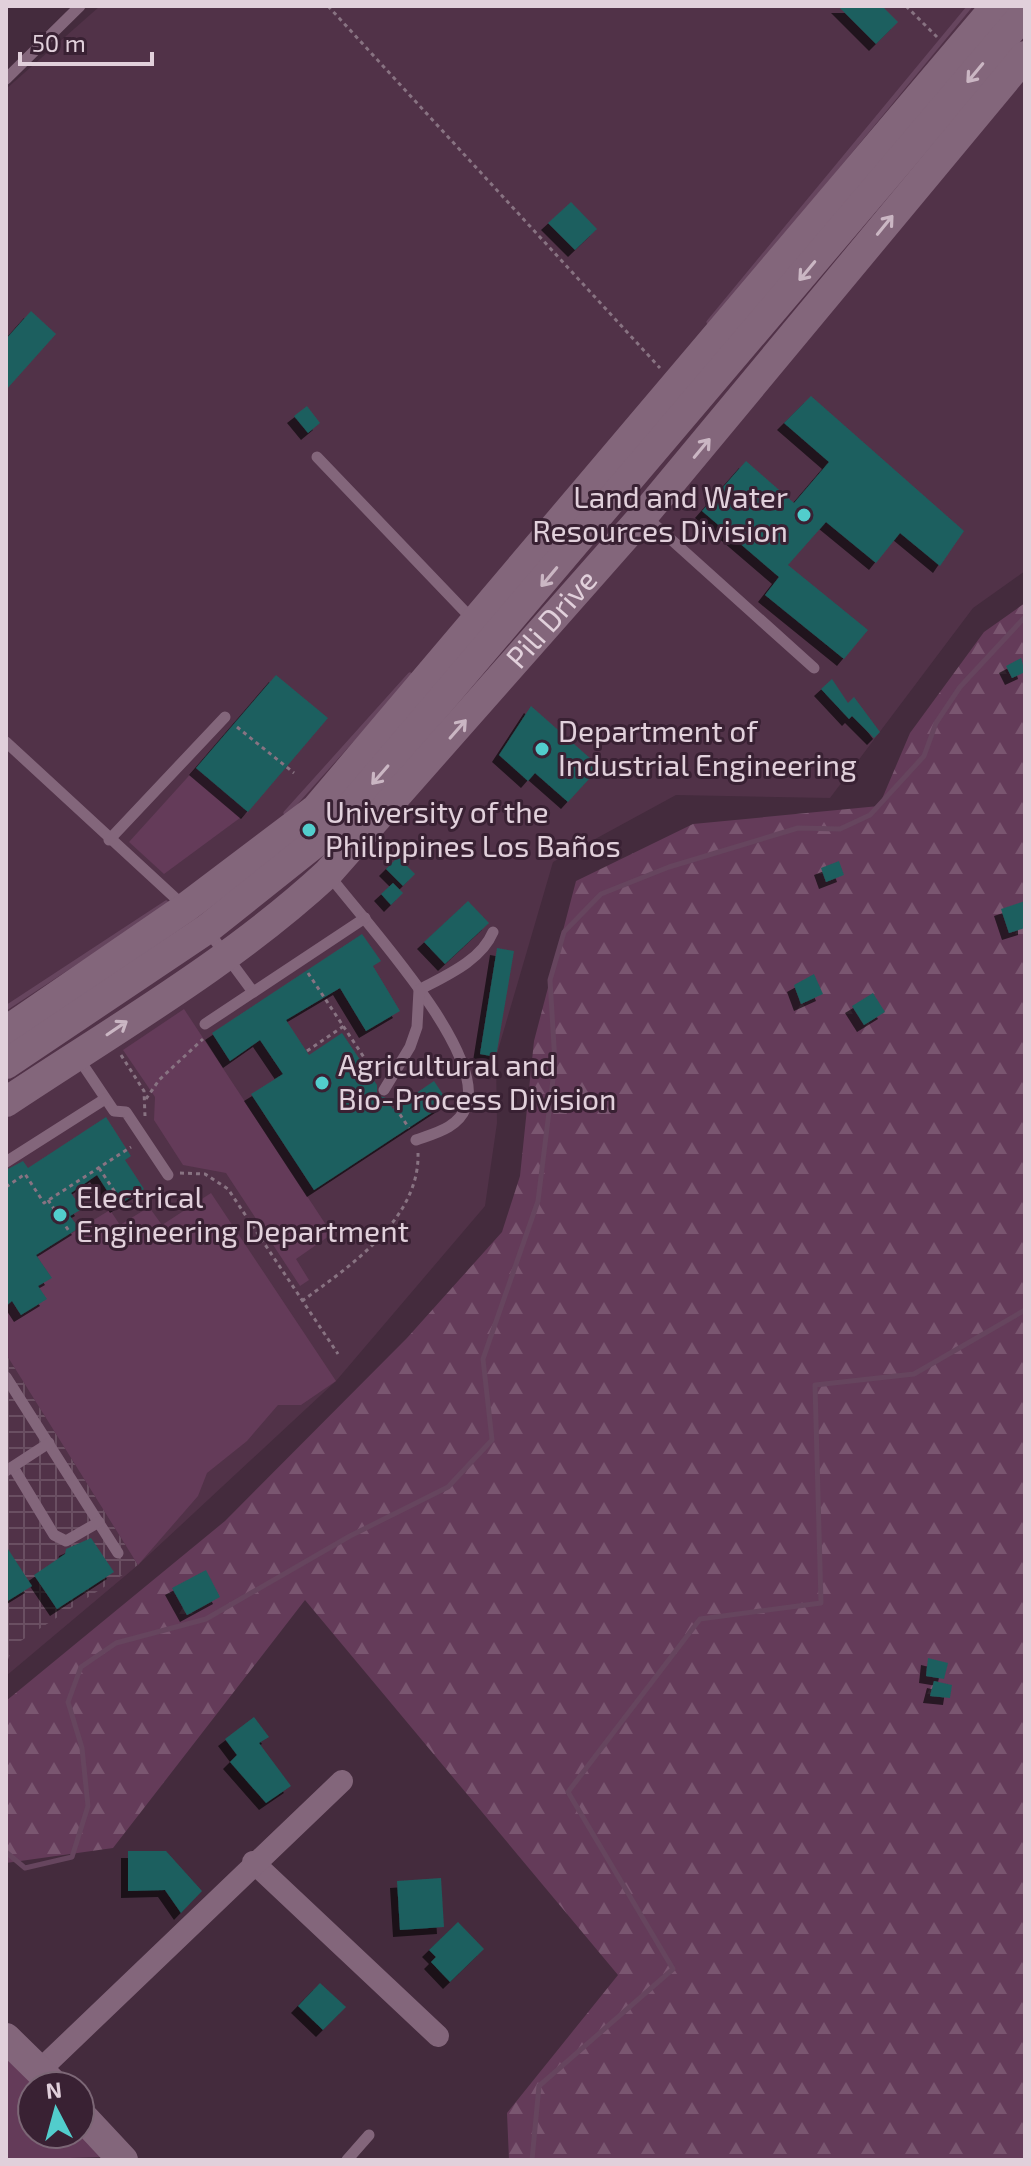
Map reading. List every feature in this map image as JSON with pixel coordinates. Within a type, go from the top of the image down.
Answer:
[{"type":"street","points":[[6,1064],[207,929],[307,853],[330,831],[474,620],[996,6]]},
{"type":"street","points":[[474,620],[1025,13]]},
{"type":"street","name":"Pili Drive","points":[[6,1102],[227,953],[298,900],[307,853],[517,662],[644,515],[1025,56]]},
{"type":"street","points":[[6,1031],[176,899],[307,853]]},
{"type":"street","points":[[55,2070],[253,1862],[342,1781]]},
{"type":"street","points":[[253,1862],[438,2036]]},
{"type":"street","points":[[6,2038],[39,2070]]},
{"type":"street","points":[[96,2131],[123,2160]]},
{"type":"lane","points":[[6,79],[80,6]]},
{"type":"lane","points":[[317,457],[517,662]]},
{"type":"lane","points":[[644,515],[814,668]]},
{"type":"lane","points":[[109,840],[225,717]]},
{"type":"lane","points":[[6,742],[207,929],[253,992]]},
{"type":"lane","points":[[307,853],[365,918],[419,990],[459,1051],[467,1071],[469,1094],[466,1108],[455,1123],[416,1140]]},
{"type":"lane","points":[[210,1021],[365,918]]},
{"type":"lane","points":[[419,990],[461,967],[490,940],[493,932]]},
{"type":"lane","points":[[384,1090],[410,1047],[417,1027],[419,990]]},
{"type":"lane","points":[[77,1055],[114,1111],[126,1112],[168,1175]]},
{"type":"lane","points":[[6,1162],[105,1099]]},
{"type":"lane","points":[[6,1377],[118,1553]]},
{"type":"lane","points":[[49,1443],[9,1469],[54,1535],[66,1541],[99,1522]]},
{"type":"lane","points":[[347,2160],[369,2135]]},
{"type":"path","points":[[328,6],[656,364]]},
{"type":"path","points":[[906,6],[930,30]]},
{"type":"path","points":[[225,717],[294,773]]},
{"type":"path","points":[[299,962],[344,1026],[416,1140],[417,1171],[393,1219],[353,1264],[302,1301]]},
{"type":"path","points":[[6,1187],[25,1174],[44,1203],[142,1136],[146,1099],[159,1080],[199,1045],[210,1021]]},
{"type":"path","points":[[307,1051],[344,1026]]},
{"type":"path","points":[[116,1049],[139,1082],[146,1099]]},
{"type":"path","points":[[99,1168],[121,1201]]},
{"type":"path","points":[[168,1175],[192,1171],[222,1183],[338,1354]]},
{"type":"path","points":[[48,1200],[69,1231]]},
{"type":"shaded area","name":"University of the Philippines Los Baños","points":[[100,6],[1025,6],[1025,571],[973,608],[830,798],[676,795],[553,862],[496,1057],[497,1123],[485,1206],[336,1381],[138,1565],[6,1676],[6,89]]},
{"type":"shaded area","points":[[6,1354],[138,1565],[13,1646],[6,1665]]},
{"type":"green space","points":[[1025,603],[1025,2160],[509,2160],[507,2113],[618,1975],[305,1600],[113,1848],[6,1863],[6,1701],[225,1521],[407,1338],[502,1232],[520,1176],[534,1041],[576,881],[693,824],[879,806],[910,733],[984,632]]},
{"type":"green space","points":[[196,768],[248,812],[164,874],[129,842]]},
{"type":"green space","points":[[184,1009],[332,1234],[296,1259],[309,1280],[300,1286],[226,1173],[183,1165],[154,1120],[155,1097],[123,1050]]},
{"type":"green space","points":[[211,1193],[336,1381],[301,1405],[278,1405],[247,1441],[207,1473],[198,1496],[138,1565],[6,1354],[6,1306],[12,1301],[22,1315],[46,1299],[38,1286],[51,1277],[36,1255],[110,1210],[120,1225],[149,1207],[162,1225]]},
{"type":"green space","points":[[6,2055],[21,2070],[16,2070],[16,2150],[96,2150],[103,2157],[6,2160]]},
{"type":"building","points":[[838,6],[882,6],[898,22],[876,44]]},
{"type":"building","points":[[571,202],[597,229],[575,250],[548,223]]},
{"type":"building","points":[[31,311],[56,334],[6,390],[6,339]]},
{"type":"building","points":[[811,396],[964,531],[940,566],[900,533],[876,563],[826,522],[788,565],[868,630],[844,659],[765,595],[779,577],[702,511],[746,461],[794,503],[829,462],[784,423]]},
{"type":"building","points":[[307,406],[320,423],[308,433],[294,416]]},
{"type":"building","points":[[1021,658],[1025,672],[1012,678],[1006,666]]},
{"type":"building","points":[[276,675],[328,718],[248,812],[196,768]]},
{"type":"building","points":[[832,679],[848,703],[854,697],[880,732],[874,738],[852,716],[849,719],[821,689]]},
{"type":"building","name":"Department of Industrial Engineering","points":[[531,706],[600,767],[568,802],[535,773],[528,781],[499,755]]},
{"type":"building","points":[[398,857],[415,874],[403,886],[386,869]]},
{"type":"building","points":[[839,861],[844,875],[826,882],[821,868]]},
{"type":"building","points":[[393,883],[403,893],[391,905],[381,894]]},
{"type":"building","points":[[468,901],[489,923],[445,964],[424,942]]},
{"type":"building","points":[[1025,901],[1025,928],[1009,933],[1001,909]]},
{"type":"building","name":"Agricultural and Bio-Process Division","points":[[362,934],[381,961],[373,966],[400,1011],[366,1031],[340,988],[286,1020],[309,1055],[342,1033],[377,1085],[377,1095],[386,1098],[393,1109],[434,1081],[448,1102],[314,1190],[251,1094],[283,1074],[260,1040],[230,1061],[212,1033]]},
{"type":"building","points":[[497,948],[514,951],[496,1057],[480,1054]]},
{"type":"building","points":[[814,974],[823,994],[801,1004],[794,985]]},
{"type":"building","points":[[873,993],[885,1012],[864,1025],[852,1006]]},
{"type":"building","name":"Electrical Engineering Department","points":[[106,1117],[131,1156],[125,1160],[144,1189],[117,1206],[97,1175],[71,1193],[82,1209],[70,1216],[79,1228],[36,1255],[52,1278],[38,1286],[47,1299],[21,1315],[12,1301],[6,1306],[6,1170],[23,1161],[28,1168]]},
{"type":"building","points":[[91,1538],[114,1572],[57,1609],[34,1575],[65,1554],[66,1549]]},
{"type":"building","points":[[6,1546],[32,1586],[6,1602]]},
{"type":"building","points":[[206,1570],[220,1597],[187,1615],[172,1588]]},
{"type":"building","points":[[928,1658],[948,1663],[944,1679],[926,1676]]},
{"type":"building","points":[[934,1681],[952,1685],[950,1698],[930,1696]]},
{"type":"building","points":[[254,1717],[269,1737],[259,1743],[291,1786],[266,1803],[230,1762],[237,1755],[225,1739]]},
{"type":"building","points":[[128,1851],[166,1851],[202,1891],[181,1913],[165,1890],[128,1891]]},
{"type":"building","points":[[441,1878],[444,1927],[400,1930],[397,1881]]},
{"type":"building","points":[[458,1922],[484,1949],[450,1982],[431,1962],[436,1957],[429,1950]]},
{"type":"building","points":[[320,1983],[346,2007],[323,2030],[298,2006]]},
{"type":"waterway","points":[[709,322],[970,6]]},
{"type":"waterway","points":[[6,1852],[25,1868],[72,1857],[88,1806],[82,1748],[68,1702],[81,1667],[116,1643],[206,1619],[350,1536],[448,1487],[492,1440],[483,1359],[538,1201],[555,1063],[550,980],[564,932],[601,894],[669,867],[798,828],[840,829],[870,815],[924,756],[936,723],[960,687],[1025,617]]},
{"type":"waterway","points":[[286,813],[410,675]]},
{"type":"waterway","points":[[6,1008],[166,903]]},
{"type":"waterway","points":[[532,2160],[539,2086],[673,1969],[568,1792],[700,1619],[821,1603],[815,1385],[914,1374],[1025,1310]]},
{"type":"place","name":"Land and Water Resources Division","points":[[804,515]]},
{"type":"place","name":"Department of Industrial Engineering","points":[[542,749]]},
{"type":"place","name":"University of the Philippines Los Baños","points":[[309,830]]},
{"type":"place","name":"Agricultural and Bio-Process Division","points":[[322,1083]]},
{"type":"place","name":"Electrical Engineering Department","points":[[60,1215]]}]
